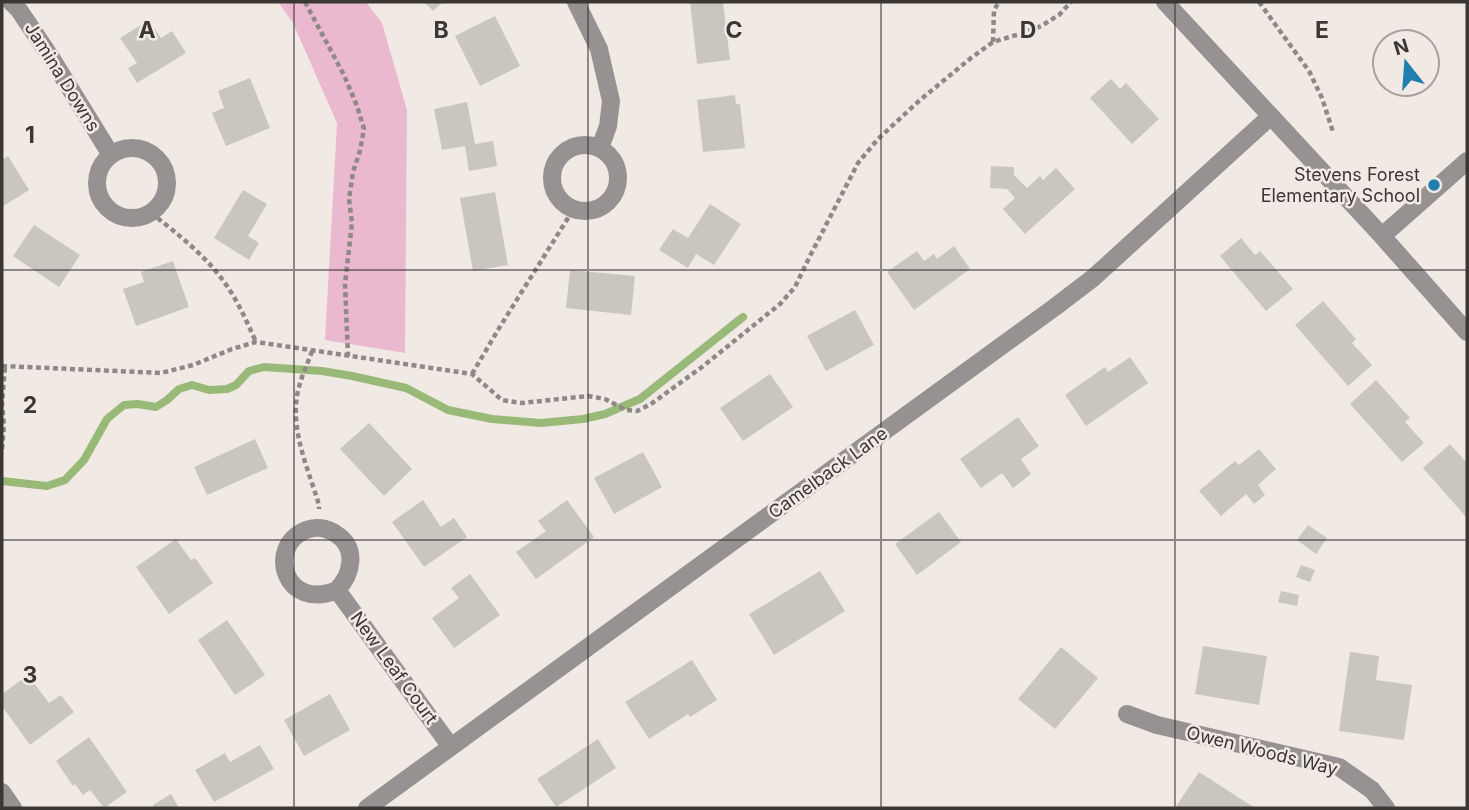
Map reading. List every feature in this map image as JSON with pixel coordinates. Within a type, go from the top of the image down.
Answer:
[{"type":"street","name":"Jamina Downs","points":[[10,2],[19,10],[50,56],[111,155]]},
{"type":"street","points":[[576,2],[600,49],[611,101],[608,126],[600,148]]},
{"type":"street","points":[[1165,2],[1382,236],[1467,332]]},
{"type":"street","name":"Camelback Lane","points":[[368,808],[1074,292],[1103,269],[1271,116]]},
{"type":"street","points":[[576,146],[600,148],[612,157],[617,166],[619,181],[616,192],[604,206],[591,212],[573,210],[563,204],[555,192],[552,183],[555,163],[563,153],[576,146]]},
{"type":"street","points":[[136,148],[154,156],[163,167],[167,181],[166,192],[161,203],[151,213],[140,218],[119,216],[109,210],[100,198],[96,183],[99,169],[111,155],[123,149],[136,148]]},
{"type":"street","points":[[1382,236],[1467,161]]},
{"type":"street","points":[[317,528],[329,530],[347,544],[351,555],[351,568],[346,580],[337,590],[327,594],[309,594],[299,590],[289,580],[284,568],[284,558],[287,547],[300,533],[317,528]]},
{"type":"street","name":"New Leaf Court","points":[[337,590],[451,747]]},
{"type":"street","name":"Owen Woods Way","points":[[1127,714],[1157,725],[1339,767],[1372,790],[1386,808]]},
{"type":"street","points":[[2,792],[13,808]]},
{"type":"path","points":[[305,2],[344,75],[364,129],[349,199],[352,223],[345,284],[348,356]]},
{"type":"path","points":[[993,43],[994,10],[999,2]]},
{"type":"path","points":[[2,449],[3,366],[161,373],[193,365],[256,342],[472,374],[502,400],[522,403],[588,396],[605,399],[626,410],[637,411],[702,367],[780,304],[795,287],[858,163],[878,139],[971,58],[993,43],[1041,26],[1059,15],[1071,2]]},
{"type":"path","points":[[1259,2],[1309,71],[1322,98],[1333,132]]},
{"type":"path","points":[[472,374],[573,210]]},
{"type":"path","points":[[151,213],[197,252],[228,286],[256,342]]},
{"type":"path","points":[[312,351],[299,387],[295,409],[298,432],[319,505],[317,528]]},
{"type":"shaded area","points":[[278,2],[366,2],[382,23],[407,110],[405,353],[325,340],[337,123],[293,23]]},
{"type":"building","points":[[424,2],[443,2],[433,11]]},
{"type":"building","points":[[690,2],[723,2],[730,60],[697,64]]},
{"type":"building","points":[[495,16],[520,66],[480,86],[455,36]]},
{"type":"building","points":[[149,20],[161,38],[172,31],[186,53],[137,83],[128,68],[137,63],[120,38]]},
{"type":"building","points":[[250,78],[270,128],[226,146],[212,113],[224,108],[218,91]]},
{"type":"building","points":[[1111,79],[1120,89],[1126,83],[1159,119],[1132,144],[1090,98]]},
{"type":"building","points":[[735,95],[736,104],[740,104],[745,148],[703,152],[697,100]]},
{"type":"building","points":[[467,102],[475,144],[493,141],[497,166],[469,171],[465,146],[442,150],[434,109]]},
{"type":"building","points":[[8,156],[29,190],[2,207],[2,160]]},
{"type":"building","points":[[991,166],[1014,167],[1014,175],[1027,188],[1040,176],[1043,180],[1056,168],[1075,189],[1025,234],[1003,209],[1015,198],[1007,189],[990,188]]},
{"type":"building","points":[[243,190],[267,204],[248,236],[259,243],[249,260],[214,238]]},
{"type":"building","points":[[495,192],[508,265],[473,271],[460,198]]},
{"type":"building","points":[[710,204],[741,224],[714,265],[696,254],[688,268],[659,250],[673,229],[688,238]]},
{"type":"building","points":[[34,225],[80,255],[59,287],[13,256]]},
{"type":"building","points":[[1241,238],[1255,255],[1260,251],[1293,289],[1266,311],[1220,256]]},
{"type":"building","points":[[954,246],[970,269],[914,310],[887,272],[917,251],[924,261],[934,254],[937,259]]},
{"type":"building","points":[[173,261],[189,307],[136,326],[123,289],[144,282],[141,272]]},
{"type":"building","points":[[570,270],[635,276],[631,315],[566,308]]},
{"type":"building","points":[[1323,301],[1356,339],[1352,343],[1372,365],[1348,386],[1295,325]]},
{"type":"building","points":[[855,310],[874,345],[826,371],[807,336]]},
{"type":"building","points":[[1130,357],[1148,383],[1086,426],[1065,395],[1105,367],[1108,372]]},
{"type":"building","points":[[770,374],[793,407],[743,441],[720,408]]},
{"type":"building","points":[[1376,380],[1410,418],[1405,422],[1424,443],[1402,462],[1350,404]]},
{"type":"building","points":[[1018,417],[1039,446],[1021,459],[1031,474],[1013,488],[1002,473],[981,488],[960,459]]},
{"type":"building","points":[[369,423],[412,469],[384,496],[340,449]]},
{"type":"building","points":[[255,439],[268,468],[207,495],[194,467]]},
{"type":"building","points":[[1450,444],[1467,463],[1467,518],[1423,468]]},
{"type":"building","points":[[1259,449],[1276,469],[1258,485],[1265,495],[1254,504],[1246,494],[1221,516],[1199,491],[1235,461],[1239,465]]},
{"type":"building","points":[[643,452],[662,487],[614,514],[594,478]]},
{"type":"building","points":[[423,500],[441,527],[454,518],[467,537],[424,567],[392,522]]},
{"type":"building","points":[[567,500],[594,537],[536,579],[516,552],[546,531],[538,521]]},
{"type":"building","points":[[939,512],[961,542],[917,575],[895,544]]},
{"type":"building","points":[[1308,525],[1327,538],[1316,554],[1297,540]]},
{"type":"building","points":[[176,539],[191,560],[195,558],[213,583],[169,614],[136,567]]},
{"type":"building","points":[[1301,565],[1315,570],[1310,582],[1296,577]]},
{"type":"building","points":[[820,571],[845,611],[774,655],[749,614]]},
{"type":"building","points":[[470,574],[500,615],[454,648],[432,618],[459,598],[451,588]]},
{"type":"building","points":[[1281,591],[1299,595],[1297,606],[1278,602]]},
{"type":"building","points":[[227,620],[265,675],[235,695],[198,640]]},
{"type":"building","points":[[1203,646],[1267,656],[1259,705],[1195,694]]},
{"type":"building","points":[[1061,647],[1098,678],[1055,729],[1018,699]]},
{"type":"building","points":[[1350,652],[1379,656],[1376,680],[1412,685],[1404,740],[1339,731]]},
{"type":"building","points":[[692,660],[717,700],[690,717],[688,714],[649,739],[625,702]]},
{"type":"building","points":[[28,675],[49,703],[61,695],[74,712],[30,745],[2,706],[2,694]]},
{"type":"building","points":[[330,694],[350,730],[304,756],[284,720]]},
{"type":"building","points":[[89,737],[127,792],[104,808],[90,790],[83,795],[75,784],[73,786],[56,761]]},
{"type":"building","points":[[598,739],[616,768],[556,807],[537,779]]},
{"type":"building","points":[[260,745],[274,769],[214,802],[195,770],[225,753],[230,762]]},
{"type":"building","points":[[1199,772],[1255,808],[1175,808]]},
{"type":"building","points":[[171,794],[179,808],[155,808],[153,805]]},
{"type":"waterway","points":[[2,481],[47,486],[65,480],[84,460],[107,419],[124,405],[156,407],[179,389],[192,385],[209,390],[227,389],[236,385],[249,371],[264,367],[322,371],[406,388],[448,410],[492,419],[541,423],[583,419],[605,414],[640,399],[743,317]]},
{"type":"place","name":"Stevens Forest Elementary School","points":[[1434,185]]}]
